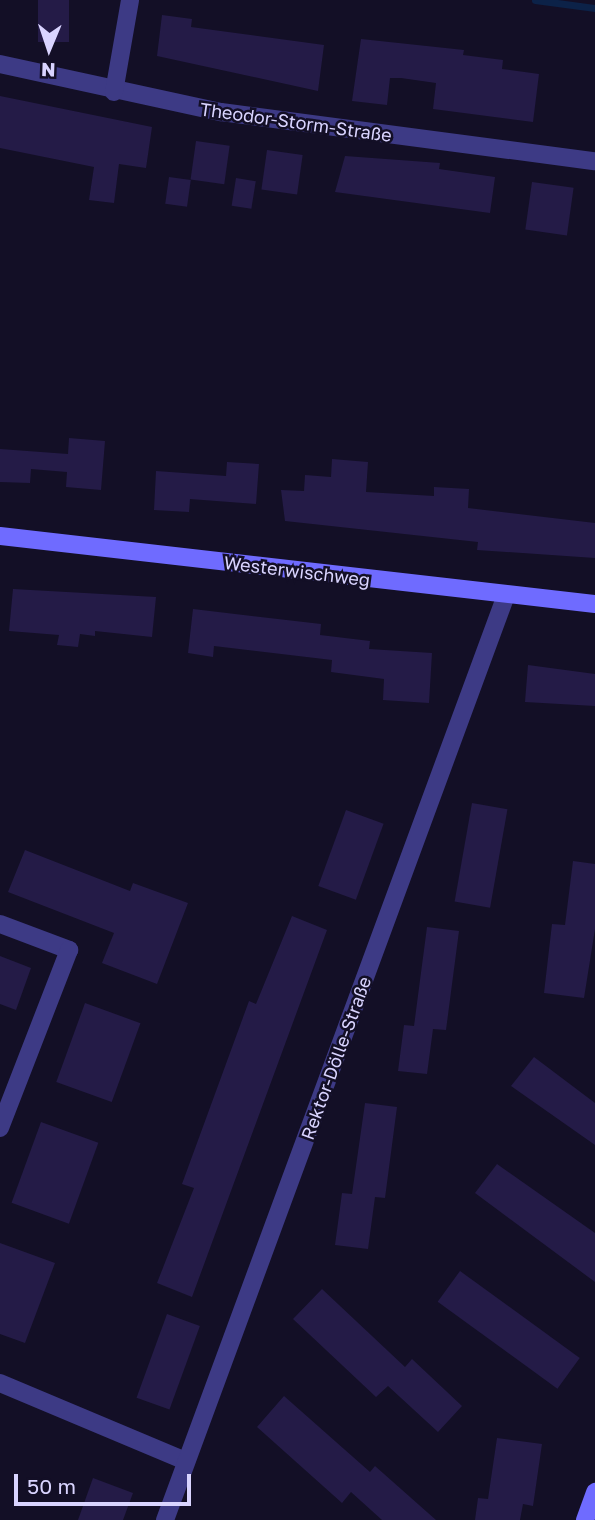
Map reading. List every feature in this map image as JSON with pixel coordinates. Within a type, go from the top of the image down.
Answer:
[{"type":"street","points":[[114,92],[130,0]]},
{"type":"street","name":"Theodor-Storm-Straße","points":[[0,64],[114,92],[337,131],[595,161]]},
{"type":"street","name":"Westerwischweg","points":[[0,536],[595,604]]},
{"type":"street","name":"Rektor-Dölle-Straße","points":[[166,1520],[506,595]]},
{"type":"street","points":[[0,924],[69,950],[0,1128]]},
{"type":"street","points":[[0,1383],[186,1461]]},
{"type":"street","points":[[585,1520],[595,1492]]},
{"type":"building","points":[[38,0],[69,0],[69,42],[38,42]]},
{"type":"building","points":[[162,15],[192,19],[191,27],[324,45],[318,91],[157,56]]},
{"type":"building","points":[[361,39],[464,50],[463,55],[503,60],[502,69],[539,74],[533,122],[433,109],[436,83],[401,78],[390,78],[387,105],[352,101]]},
{"type":"building","points":[[0,96],[152,127],[146,168],[119,164],[114,203],[89,200],[94,167],[0,148]]},
{"type":"building","points":[[196,141],[230,146],[224,184],[191,180]]},
{"type":"building","points":[[267,150],[303,155],[297,195],[261,190]]},
{"type":"building","points":[[345,156],[440,163],[439,169],[495,177],[490,213],[335,192]]},
{"type":"building","points":[[169,177],[191,180],[187,207],[165,204]]},
{"type":"building","points":[[236,178],[256,181],[251,209],[232,206]]},
{"type":"building","points":[[532,182],[574,188],[567,235],[525,230]]},
{"type":"building","points":[[69,438],[105,441],[101,490],[66,487],[67,472],[31,469],[30,483],[0,482],[0,449],[68,454]]},
{"type":"building","points":[[332,459],[368,462],[366,492],[434,496],[434,487],[469,489],[468,508],[595,523],[595,558],[477,550],[478,542],[285,521],[281,490],[304,491],[305,475],[331,477]]},
{"type":"building","points":[[227,462],[259,464],[256,504],[190,499],[189,512],[154,510],[156,471],[226,476]]},
{"type":"building","points":[[13,589],[156,597],[152,637],[95,631],[95,636],[80,634],[78,647],[57,645],[59,635],[9,631]]},
{"type":"building","points":[[193,609],[321,624],[320,635],[370,641],[369,649],[432,653],[429,703],[383,700],[384,679],[331,672],[332,660],[214,646],[213,657],[188,653]]},
{"type":"building","points":[[528,665],[595,674],[595,706],[525,702]]},
{"type":"building","points":[[472,803],[507,809],[490,908],[455,901]]},
{"type":"building","points":[[346,810],[384,824],[356,900],[318,886]]},
{"type":"building","points":[[25,850],[130,891],[133,883],[188,903],[157,984],[102,963],[114,933],[8,892]]},
{"type":"building","points":[[573,861],[595,864],[595,929],[584,998],[544,993],[552,924],[565,925]]},
{"type":"building","points":[[292,916],[327,930],[192,1297],[157,1283],[194,1188],[182,1184],[249,1001],[256,1004]]},
{"type":"building","points":[[427,927],[459,931],[446,1030],[433,1029],[427,1074],[398,1071],[404,1025],[414,1026]]},
{"type":"building","points":[[0,956],[31,968],[16,1010],[0,1004]]},
{"type":"building","points":[[85,1003],[140,1023],[112,1102],[56,1082]]},
{"type":"building","points":[[534,1057],[595,1103],[595,1145],[511,1086]]},
{"type":"building","points":[[365,1103],[397,1107],[385,1198],[375,1197],[368,1249],[335,1245],[342,1193],[352,1194]]},
{"type":"building","points":[[41,1122],[98,1143],[69,1224],[12,1203]]},
{"type":"building","points":[[497,1164],[595,1233],[595,1282],[475,1193]]},
{"type":"building","points":[[0,1243],[55,1263],[25,1343],[0,1334]]},
{"type":"building","points":[[460,1271],[580,1358],[557,1389],[438,1302]]},
{"type":"building","points":[[322,1289],[405,1367],[412,1359],[462,1406],[438,1432],[388,1386],[376,1397],[293,1319]]},
{"type":"building","points":[[167,1314],[200,1326],[169,1410],[137,1398]]},
{"type":"building","points":[[284,1396],[370,1472],[375,1466],[436,1520],[382,1520],[351,1492],[342,1503],[257,1427]]},
{"type":"building","points":[[497,1438],[542,1444],[533,1506],[523,1504],[520,1520],[475,1520],[478,1498],[488,1499]]},
{"type":"building","points":[[93,1478],[133,1493],[123,1520],[78,1520]]},
{"type":"waterway","points":[[535,0],[595,8]]}]
